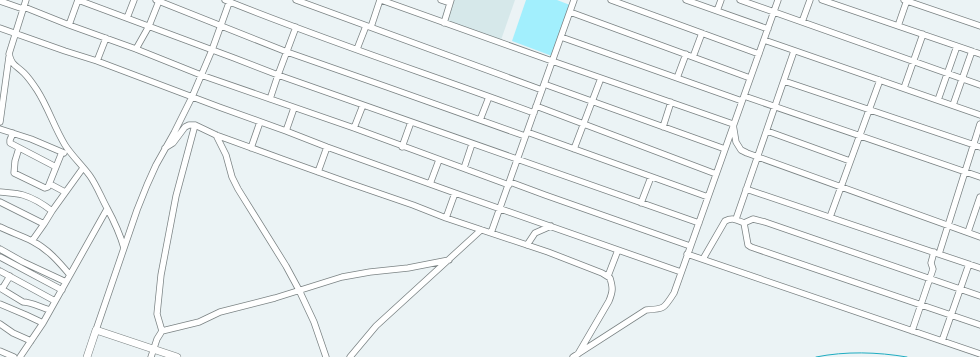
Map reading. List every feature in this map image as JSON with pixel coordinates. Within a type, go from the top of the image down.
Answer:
[{"type":"main road","points":[[87,357],[96,330],[177,357]]},
{"type":"street","points":[[0,122],[9,54],[26,0]]},
{"type":"street","points":[[69,25],[78,0],[278,75],[699,223]]},
{"type":"street","points":[[127,18],[134,0]]},
{"type":"street","points":[[296,0],[304,1],[369,26],[725,149]]},
{"type":"street","points":[[357,50],[381,0],[395,2],[444,23],[733,124]]},
{"type":"street","points":[[441,0],[451,2],[444,23]]},
{"type":"street","points":[[492,233],[574,0]]},
{"type":"street","points":[[611,0],[759,54]]},
{"type":"street","points":[[686,0],[768,29]]},
{"type":"street","points":[[717,11],[721,0]]},
{"type":"street","points":[[740,0],[980,85]]},
{"type":"street","points":[[575,356],[646,310],[660,309],[667,304],[674,293],[778,0]]},
{"type":"street","points":[[802,22],[810,0]]},
{"type":"street","points":[[822,0],[980,54]]},
{"type":"street","points":[[898,26],[906,0],[980,26]]},
{"type":"street","points":[[0,1],[24,8],[136,49],[201,75],[354,128],[439,160],[690,246]]},
{"type":"street","points":[[136,49],[148,26],[157,1],[221,25],[286,52],[480,120],[574,149],[708,197]]},
{"type":"street","points":[[96,330],[147,185],[192,97],[212,50],[228,1],[357,50],[534,113]]},
{"type":"street","points":[[570,12],[750,78]]},
{"type":"street","points":[[270,99],[296,27]]},
{"type":"street","points":[[0,28],[455,193],[681,272]]},
{"type":"street","points":[[693,57],[702,33]]},
{"type":"street","points":[[904,88],[923,34]]},
{"type":"street","points":[[561,37],[677,78],[743,99],[775,107],[980,177]]},
{"type":"street","points":[[97,62],[106,38]]},
{"type":"street","points":[[764,40],[980,115]]},
{"type":"street","points":[[938,100],[957,46]]},
{"type":"street","points":[[736,219],[794,51]]},
{"type":"street","points":[[953,105],[972,51]]},
{"type":"street","points":[[9,54],[12,62],[22,71],[36,88],[63,141],[98,188],[120,234],[124,248]]},
{"type":"street","points":[[677,78],[686,54]]},
{"type":"street","points":[[0,63],[8,63]]},
{"type":"street","points":[[574,149],[601,78]]},
{"type":"street","points":[[830,217],[880,80]]},
{"type":"street","points":[[784,81],[980,147]]},
{"type":"street","points":[[480,120],[489,97]]},
{"type":"street","points":[[663,127],[671,102]]},
{"type":"street","points":[[354,128],[363,105]]},
{"type":"street","points":[[536,106],[716,174]]},
{"type":"street","points":[[286,131],[294,108]]},
{"type":"street","points":[[250,148],[260,122]]},
{"type":"street","points":[[402,146],[411,122]]},
{"type":"street","points":[[733,124],[736,142],[741,150],[747,154],[980,237]]},
{"type":"street","points":[[912,330],[933,269],[931,263],[937,253],[948,225],[980,124]]},
{"type":"street","points":[[165,148],[173,143],[189,125],[195,125],[250,148],[446,218],[527,245],[608,276],[613,286],[613,292],[575,356]]},
{"type":"street","points":[[151,357],[157,339],[162,330],[157,314],[161,275],[176,196],[195,125]]},
{"type":"street","points":[[0,129],[72,155]]},
{"type":"street","points":[[767,131],[850,161]]},
{"type":"street","points":[[13,133],[9,142],[56,168]]},
{"type":"street","points":[[216,135],[226,155],[232,177],[238,189],[286,266],[299,290],[314,322],[326,357]]},
{"type":"street","points":[[464,168],[472,144]]},
{"type":"street","points":[[318,172],[327,147]]},
{"type":"street","points":[[19,148],[15,161],[14,173],[45,188],[48,188],[50,184],[62,152]]},
{"type":"street","points":[[430,184],[439,160]]},
{"type":"street","points":[[32,241],[65,192],[84,168]]},
{"type":"street","points":[[641,202],[651,177]]},
{"type":"street","points":[[50,184],[65,192]]},
{"type":"street","points":[[746,189],[980,268]]},
{"type":"street","points":[[0,192],[28,197],[52,211]]},
{"type":"street","points":[[446,218],[455,193]]},
{"type":"street","points":[[968,232],[979,205],[980,197]]},
{"type":"street","points":[[0,202],[44,224]]},
{"type":"street","points":[[20,357],[43,323],[107,209]]},
{"type":"street","points":[[702,259],[725,221],[736,219],[744,223]]},
{"type":"street","points":[[744,223],[753,219],[765,222],[980,296]]},
{"type":"street","points":[[744,223],[748,245],[751,247],[980,325]]},
{"type":"street","points":[[527,245],[535,233],[551,226]]},
{"type":"street","points":[[0,227],[32,241],[48,252],[70,275]]},
{"type":"street","points":[[350,357],[376,326],[481,230]]},
{"type":"street","points":[[0,249],[23,262],[66,282]]},
{"type":"street","points":[[608,276],[618,250]]},
{"type":"street","points":[[687,254],[980,354]]},
{"type":"street","points":[[0,257],[62,290]]},
{"type":"street","points":[[162,330],[199,322],[220,312],[275,298],[342,277],[408,268],[448,260]]},
{"type":"street","points":[[942,341],[969,264]]},
{"type":"street","points":[[0,271],[55,301]]},
{"type":"street","points":[[10,276],[1,289],[23,302],[50,310]]},
{"type":"street","points":[[0,304],[43,323]]},
{"type":"street","points":[[0,324],[13,333],[31,341]]},
{"type":"street","points":[[0,351],[14,357]]},
{"type":"shaded area","points":[[448,0],[515,0],[501,40],[441,19]]},
{"type":"shaded area","points":[[526,0],[557,0],[570,5],[552,56],[512,41]]},
{"type":"waterway","points":[[816,357],[862,353],[907,357]]}]
